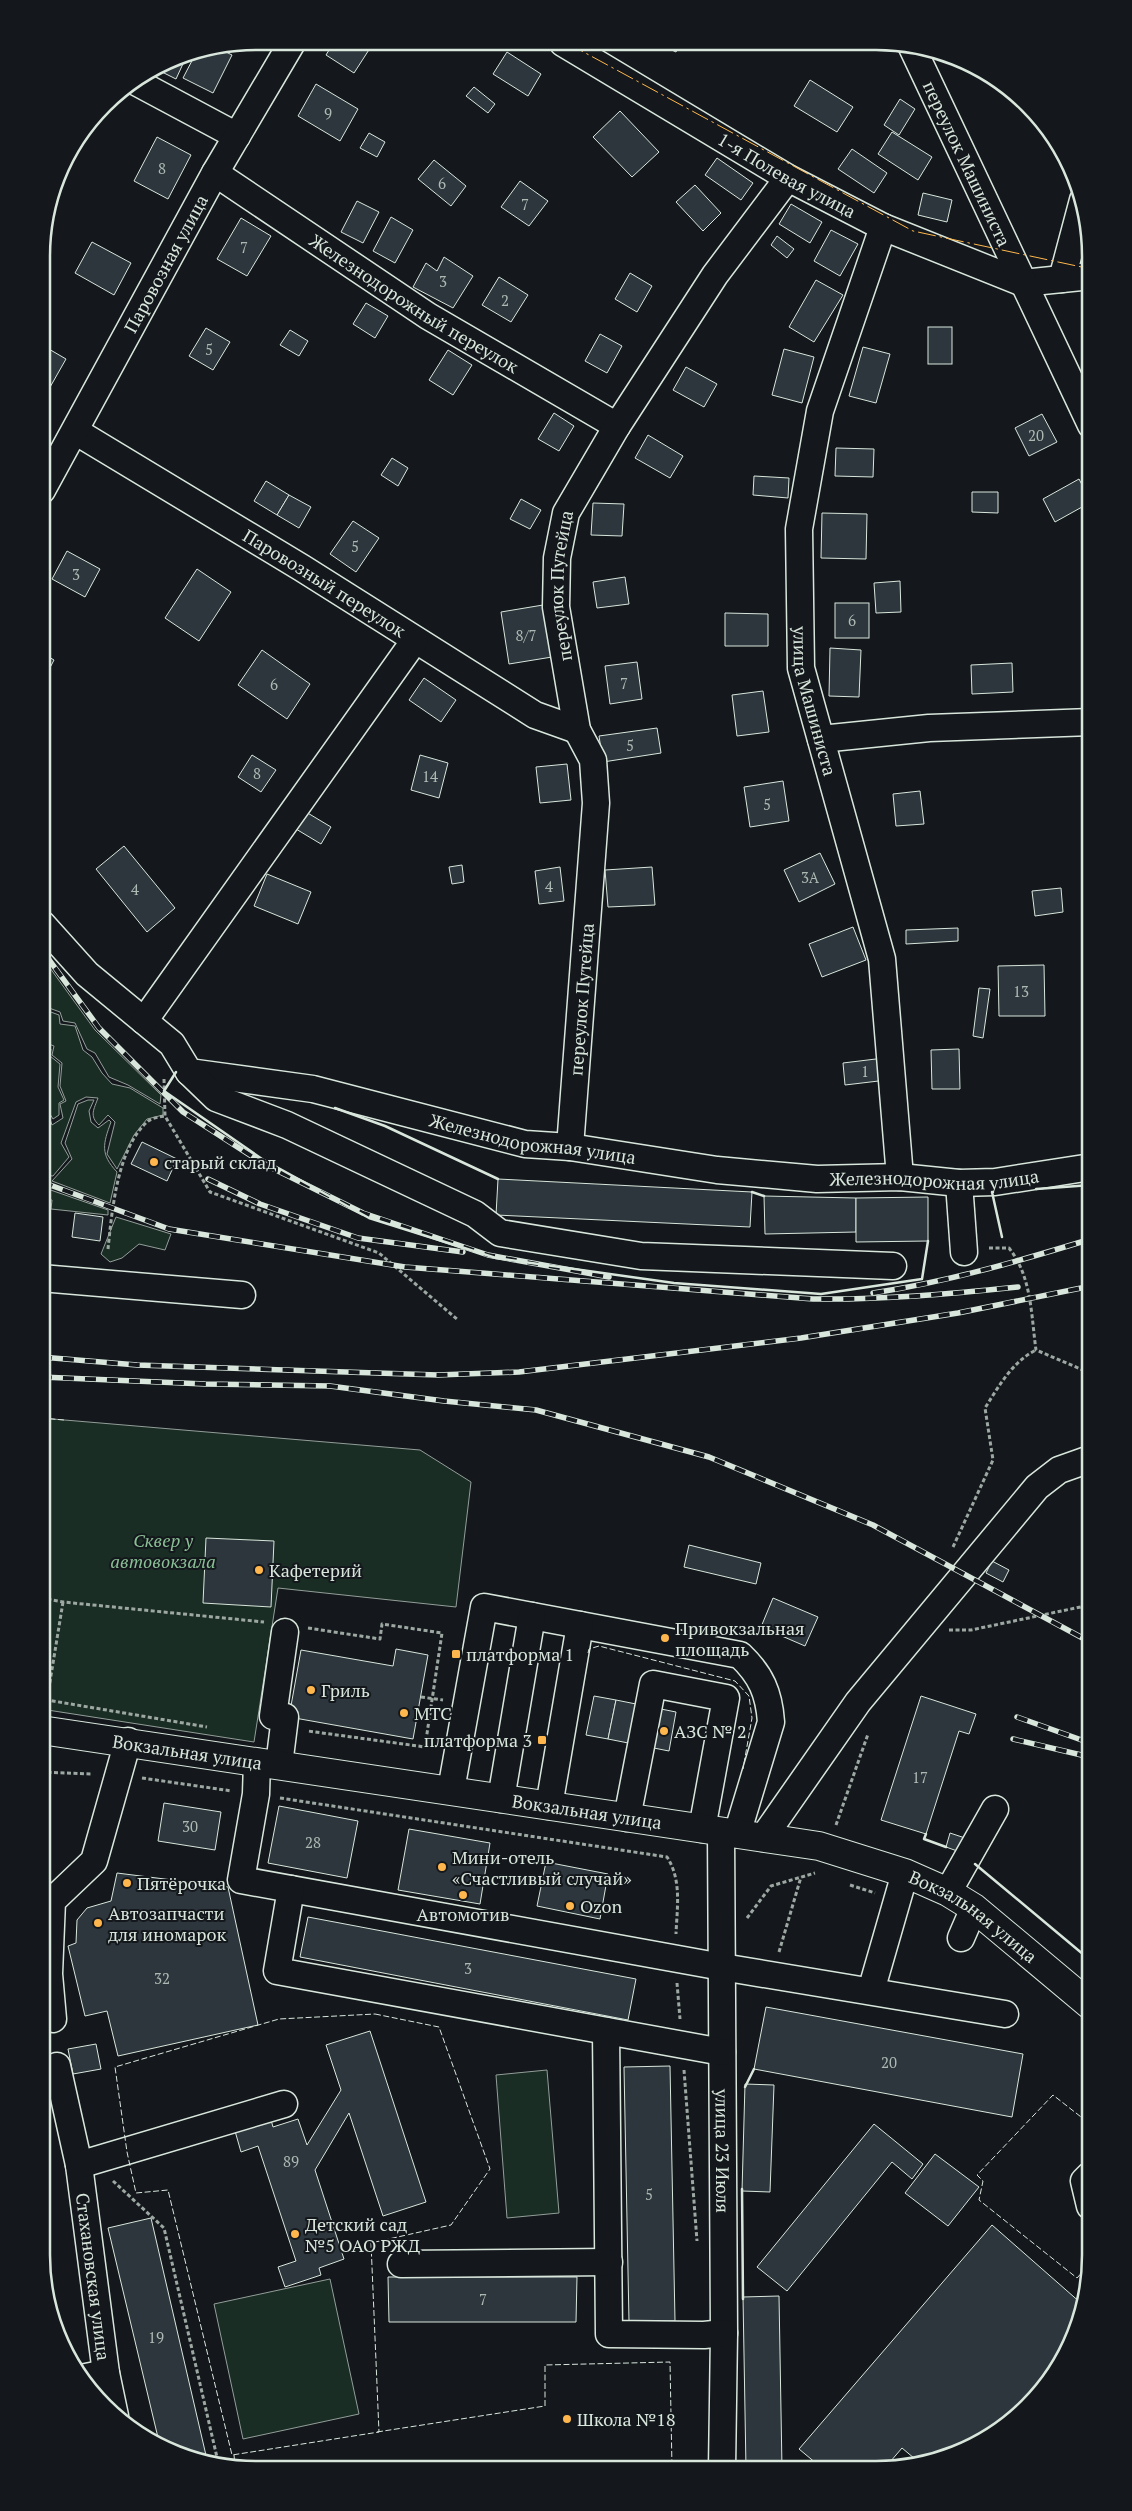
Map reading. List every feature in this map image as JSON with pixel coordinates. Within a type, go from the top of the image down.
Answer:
[{"type":"main road","name":"Вокзальная улица","points":[[50,1731],[128,1741],[268,1764],[819,1846],[905,1873],[948,1892],[974,1908],[1082,1998]]},
{"type":"street","name":"Паровозная улица","points":[[50,476],[215,173],[288,50]]},
{"type":"street","name":"1-я Полевая улица","points":[[575,50],[788,178],[883,227],[1023,282]]},
{"type":"street","name":"переулок Машиниста","points":[[915,54],[1082,406]]},
{"type":"street","points":[[142,85],[237,136]]},
{"type":"street","name":"Железнодорожный переулок","points":[[215,173],[428,316],[617,426]]},
{"type":"street","name":"переулок Путейца","points":[[570,1147],[596,803],[593,760],[577,730],[556,607],[557,558],[566,513],[617,426],[715,275],[788,178]]},
{"type":"street","points":[[1062,279],[1078,218]]},
{"type":"street","name":"улица Машиниста","points":[[883,227],[820,411],[799,529],[801,668],[882,959],[900,1177]]},
{"type":"street","points":[[1023,282],[1082,277]]},
{"type":"street","name":"Паровозный переулок","points":[[75,431],[302,568],[535,715],[577,730]]},
{"type":"street","points":[[144,1021],[415,640]]},
{"type":"street","points":[[821,739],[929,728],[1082,722]]},
{"type":"street","points":[[50,933],[86,974],[172,1044],[189,1072],[216,1098],[296,1129],[475,1214],[500,1234],[641,1256],[893,1266]]},
{"type":"street","name":"Железнодорожная улица","points":[[189,1072],[313,1089],[525,1144],[570,1147],[736,1171],[817,1179],[900,1177],[959,1183],[995,1182],[1082,1168]]},
{"type":"street","points":[[959,1183],[964,1252]]},
{"type":"street","points":[[50,1279],[242,1295]]},
{"type":"street","points":[[731,1833],[858,1702],[1037,1487],[1082,1454]]},
{"type":"street","points":[[1059,1470],[1082,1462]]},
{"type":"street","points":[[451,1790],[457,1768],[484,1607],[740,1655],[755,1669],[770,1703],[771,1722],[756,1773],[731,1833]]},
{"type":"street","points":[[501,1799],[532,1616]]},
{"type":"street","points":[[549,1806],[580,1625]]},
{"type":"street","points":[[287,1627],[273,1716],[285,1717],[284,1728],[256,1794],[241,1880],[676,1959],[1005,2014]]},
{"type":"street","points":[[627,1818],[653,1684],[726,1698],[731,1833]]},
{"type":"street","points":[[50,1922],[52,1901],[94,1861],[128,1741]]},
{"type":"street","points":[[948,1892],[995,1809]]},
{"type":"street","name":"улица 23 Июля","points":[[722,2461],[724,2333],[722,1967],[731,1833]]},
{"type":"street","points":[[871,1991],[905,1873]]},
{"type":"street","points":[[291,1889],[277,1971],[722,2052]]},
{"type":"street","points":[[961,1938],[974,1908]]},
{"type":"street","points":[[50,2003],[53,2020]]},
{"type":"street","points":[[606,2031],[609,2334],[704,2335],[724,2333]]},
{"type":"street","name":"Стахановская улица","points":[[57,2066],[85,2163],[106,2373],[112,2403]]},
{"type":"street","points":[[85,2163],[284,2104]]},
{"type":"street","points":[[401,2264],[609,2262]]},
{"type":"street","points":[[90,2376],[106,2373]]},
{"type":"path","points":[[172,1044],[164,1078],[164,1116],[210,1192],[379,1253],[458,1320]]},
{"type":"path","points":[[108,1249],[112,1208],[122,1168],[135,1136],[148,1120],[164,1116]]},
{"type":"path","points":[[964,1252],[1009,1248],[1019,1261],[1027,1285],[1036,1350]]},
{"type":"path","points":[[950,1553],[993,1460],[985,1408],[1003,1380],[1022,1357],[1036,1350],[1082,1370]]},
{"type":"path","points":[[50,1600],[380,1639],[382,1624],[442,1633],[425,1747],[284,1728]]},
{"type":"path","points":[[50,1682],[63,1602]]},
{"type":"path","points":[[944,1630],[971,1630],[1082,1607]]},
{"type":"path","points":[[50,1701],[212,1728]]},
{"type":"path","points":[[829,1826],[835,1827],[869,1730]]},
{"type":"path","points":[[50,1772],[119,1775],[667,1857],[675,1869],[677,1882],[676,1959],[697,2248]]},
{"type":"path","points":[[745,1923],[748,1915],[771,1886],[814,1872],[823,1876]]},
{"type":"path","points":[[772,1975],[801,1876]]},
{"type":"path","points":[[842,1882],[898,1901]]},
{"type":"path","points":[[85,2163],[164,2228],[217,2457]]},
{"type":"green space","points":[[50,968],[95,1030],[161,1095],[160,1104],[128,1085],[109,1077],[95,1053],[87,1049],[75,1023],[63,1021],[60,1012],[50,1008]]},
{"type":"green space","points":[[50,1012],[59,1015],[60,1024],[75,1026],[83,1050],[92,1057],[112,1084],[130,1088],[163,1108],[163,1115],[147,1119],[134,1135],[117,1169],[107,1154],[115,1122],[108,1115],[99,1125],[93,1115],[98,1098],[86,1097],[76,1102],[61,1143],[69,1157],[53,1176],[50,1176],[50,1119],[52,1125],[63,1118],[60,1104],[66,1101],[60,1086],[62,1063],[52,1055],[54,1046],[50,1044]]},
{"type":"green space","points":[[50,1056],[60,1064],[58,1087],[64,1100],[59,1103],[59,1115],[53,1119],[50,1114]]},
{"type":"green space","points":[[94,1100],[89,1111],[91,1122],[98,1128],[109,1120],[111,1122],[106,1137],[105,1149],[108,1160],[117,1172],[110,1203],[52,1181],[72,1159],[65,1143],[78,1104]]},
{"type":"green space","points":[[50,1190],[108,1210],[108,1215],[51,1209],[52,1200],[50,1200]]},
{"type":"green space","points":[[116,1217],[171,1234],[165,1250],[139,1244],[122,1258],[110,1262],[101,1254]]},
{"type":"green space","name":"Сквер у автовокзала","points":[[50,1419],[420,1450],[471,1482],[456,1607],[278,1588],[254,1742],[50,1710]]},
{"type":"green space","points":[[547,2070],[559,2213],[507,2218],[496,2075]]},
{"type":"green space","points":[[330,2279],[359,2414],[243,2439],[214,2304]]},
{"type":"building","points":[[329,50],[369,50],[354,73],[326,55]]},
{"type":"building","points":[[227,52],[232,55],[213,93],[183,78],[192,60]]},
{"type":"building","points":[[507,52],[541,74],[528,96],[493,74]]},
{"type":"building","points":[[183,64],[176,79],[163,72]]},
{"type":"building","points":[[810,80],[853,107],[837,132],[794,106]]},
{"type":"building","points":[[316,84],[358,109],[340,141],[298,116]]},
{"type":"building","points":[[474,87],[495,104],[488,113],[466,96]]},
{"type":"building","points":[[900,99],[915,109],[899,135],[884,125]]},
{"type":"building","points":[[620,111],[659,152],[632,177],[593,137]]},
{"type":"building","points":[[892,132],[932,157],[918,180],[878,154]]},
{"type":"building","points":[[369,133],[385,142],[377,157],[360,148]]},
{"type":"building","points":[[157,137],[191,155],[168,199],[134,181]]},
{"type":"building","points":[[852,149],[887,173],[874,193],[838,169]]},
{"type":"building","points":[[717,158],[753,183],[741,200],[705,175]]},
{"type":"building","points":[[434,160],[466,186],[451,206],[418,179]]},
{"type":"building","points":[[520,181],[548,201],[529,226],[501,207]]},
{"type":"building","points":[[695,185],[721,213],[703,231],[676,202]]},
{"type":"building","points":[[923,193],[952,200],[947,222],[918,215]]},
{"type":"building","points":[[357,201],[379,212],[363,243],[341,232]]},
{"type":"building","points":[[791,204],[822,222],[810,243],[779,224]]},
{"type":"building","points":[[391,217],[413,230],[395,263],[373,251]]},
{"type":"building","points":[[241,218],[271,236],[247,276],[217,259]]},
{"type":"building","points":[[831,230],[858,244],[840,276],[814,261]]},
{"type":"building","points":[[777,236],[794,249],[787,258],[771,245]]},
{"type":"building","points":[[92,242],[131,263],[114,295],[75,273]]},
{"type":"building","points":[[444,257],[473,276],[453,308],[413,287],[426,263],[437,271]]},
{"type":"building","points":[[630,273],[652,286],[637,312],[615,299]]},
{"type":"building","points":[[499,277],[528,295],[511,322],[482,305]]},
{"type":"building","points":[[816,280],[843,295],[814,342],[789,327]]},
{"type":"building","points":[[366,303],[388,316],[375,338],[353,324]]},
{"type":"building","points":[[928,327],[952,327],[952,364],[928,364]]},
{"type":"building","points":[[206,328],[230,342],[213,370],[189,356]]},
{"type":"building","points":[[290,330],[308,341],[299,356],[280,345]]},
{"type":"building","points":[[600,334],[622,346],[607,373],[585,361]]},
{"type":"building","points":[[863,347],[890,354],[876,403],[849,396]]},
{"type":"building","points":[[784,349],[814,357],[802,403],[772,395]]},
{"type":"building","points":[[50,350],[66,359],[50,387]]},
{"type":"building","points":[[448,350],[472,365],[453,395],[429,380]]},
{"type":"building","points":[[686,367],[717,384],[704,407],[673,390]]},
{"type":"building","points":[[554,413],[574,426],[559,451],[538,439]]},
{"type":"building","points":[[1042,414],[1057,442],[1029,456],[1015,428]]},
{"type":"building","points":[[648,435],[683,456],[670,478],[635,458]]},
{"type":"building","points":[[836,448],[874,449],[873,477],[835,476]]},
{"type":"building","points":[[392,458],[408,468],[398,486],[381,475]]},
{"type":"building","points":[[754,476],[789,478],[788,498],[753,495]]},
{"type":"building","points":[[1079,479],[1082,485],[1082,507],[1055,522],[1043,499]]},
{"type":"building","points":[[266,481],[289,495],[277,515],[254,501]]},
{"type":"building","points":[[972,492],[998,492],[998,513],[972,512]]},
{"type":"building","points":[[289,495],[311,507],[299,528],[277,515]]},
{"type":"building","points":[[521,499],[541,510],[530,529],[510,519]]},
{"type":"building","points":[[593,503],[624,504],[622,536],[591,535]]},
{"type":"building","points":[[822,513],[867,514],[866,559],[821,558]]},
{"type":"building","points":[[353,521],[379,538],[356,572],[330,554]]},
{"type":"building","points":[[67,551],[100,569],[85,597],[52,579]]},
{"type":"building","points":[[197,569],[231,592],[199,641],[165,618]]},
{"type":"building","points":[[625,577],[629,604],[597,608],[593,582]]},
{"type":"building","points":[[900,581],[901,612],[876,613],[874,583]]},
{"type":"building","points":[[835,603],[869,603],[869,638],[835,638]]},
{"type":"building","points":[[543,605],[552,657],[509,664],[501,612]]},
{"type":"building","points":[[725,613],[768,614],[768,646],[725,646]]},
{"type":"building","points":[[830,648],[861,650],[859,697],[829,696]]},
{"type":"building","points":[[262,650],[310,684],[287,719],[238,685]]},
{"type":"building","points":[[50,658],[54,660],[50,668]]},
{"type":"building","points":[[637,662],[642,699],[610,704],[605,666]]},
{"type":"building","points":[[1012,663],[1013,692],[972,694],[971,665]]},
{"type":"building","points":[[424,678],[456,700],[441,722],[409,700]]},
{"type":"building","points":[[763,691],[769,732],[737,736],[732,695]]},
{"type":"building","points":[[657,728],[661,753],[603,762],[599,736]]},
{"type":"building","points":[[252,755],[276,770],[261,792],[238,777]]},
{"type":"building","points":[[420,755],[448,763],[439,798],[411,790]]},
{"type":"building","points":[[567,764],[571,800],[540,803],[536,767]]},
{"type":"building","points":[[783,781],[789,821],[750,827],[744,787]]},
{"type":"building","points":[[920,791],[924,824],[896,826],[893,794]]},
{"type":"building","points":[[306,812],[331,827],[321,844],[296,829]]},
{"type":"building","points":[[124,846],[175,908],[147,932],[96,869]]},
{"type":"building","points":[[820,853],[835,884],[799,902],[784,870]]},
{"type":"building","points":[[462,865],[464,882],[452,884],[449,867]]},
{"type":"building","points":[[560,867],[564,901],[539,904],[535,871]]},
{"type":"building","points":[[652,867],[655,905],[608,907],[605,870]]},
{"type":"building","points":[[267,874],[311,892],[298,924],[254,906]]},
{"type":"building","points":[[1061,888],[1063,912],[1035,916],[1032,891]]},
{"type":"building","points":[[853,927],[866,960],[822,977],[809,944]]},
{"type":"building","points":[[958,928],[958,941],[906,944],[906,930]]},
{"type":"building","points":[[1044,965],[1045,1016],[999,1016],[998,966]]},
{"type":"building","points":[[979,988],[990,989],[983,1038],[973,1036]]},
{"type":"building","points":[[959,1049],[960,1089],[932,1089],[931,1050]]},
{"type":"building","points":[[884,1058],[887,1080],[845,1085],[843,1063]]},
{"type":"building","name":"старый склад","points":[[142,1142],[177,1159],[167,1181],[131,1164]]},
{"type":"building","points":[[498,1179],[752,1192],[750,1227],[496,1215]]},
{"type":"building","points":[[764,1196],[856,1198],[856,1232],[765,1234]]},
{"type":"building","points":[[928,1197],[928,1241],[856,1242],[856,1198]]},
{"type":"building","points":[[75,1213],[103,1217],[100,1241],[72,1237]]},
{"type":"building","points":[[206,1538],[274,1541],[271,1607],[203,1603]]},
{"type":"building","points":[[689,1545],[761,1563],[756,1584],[684,1567]]},
{"type":"building","points":[[992,1561],[1009,1570],[1003,1582],[986,1573]]},
{"type":"building","points":[[773,1598],[818,1617],[805,1646],[761,1627]]},
{"type":"building","points":[[396,1649],[428,1655],[413,1739],[289,1717],[301,1650],[393,1666]]},
{"type":"building","points":[[594,1696],[616,1700],[608,1739],[586,1735]]},
{"type":"building","points":[[921,1696],[976,1714],[969,1734],[959,1731],[926,1834],[881,1820]]},
{"type":"building","points":[[616,1700],[676,1712],[669,1751],[608,1739]]},
{"type":"building","points":[[164,1803],[221,1812],[215,1850],[158,1841]]},
{"type":"building","points":[[279,1806],[358,1821],[347,1878],[268,1863]]},
{"type":"building","points":[[409,1829],[490,1843],[480,1904],[398,1890]]},
{"type":"building","points":[[950,1833],[965,1838],[960,1852],[946,1847]]},
{"type":"building","points":[[546,1862],[608,1874],[600,1919],[537,1906]]},
{"type":"building","points":[[117,1873],[228,1887],[258,2025],[118,2056],[107,2011],[85,2016],[68,1946],[76,1943],[77,1920],[87,1908],[111,1901]]},
{"type":"building","points":[[308,1917],[636,1979],[628,2020],[300,1957]]},
{"type":"building","points":[[766,2007],[1023,2054],[1012,2117],[754,2069]]},
{"type":"building","points":[[370,2031],[426,2202],[383,2216],[349,2113],[315,2170],[344,2259],[319,2268],[321,2275],[285,2287],[278,2267],[296,2261],[258,2146],[241,2152],[235,2131],[271,2120],[273,2127],[298,2119],[307,2145],[341,2090],[326,2045]]},
{"type":"building","points":[[96,2044],[101,2069],[73,2074],[68,2049]]},
{"type":"building","points":[[670,2066],[675,2321],[629,2322],[624,2067]]},
{"type":"building","points":[[745,2084],[774,2085],[770,2192],[742,2191]]},
{"type":"building","points":[[874,2124],[923,2164],[912,2179],[892,2162],[787,2291],[757,2267]]},
{"type":"building","points":[[935,2154],[979,2187],[948,2226],[905,2193]]},
{"type":"building","points":[[151,2218],[206,2455],[177,2445],[158,2436],[108,2228]]},
{"type":"building","points":[[992,2225],[1077,2300],[1061,2346],[1031,2391],[1012,2410],[967,2440],[942,2450],[913,2457],[902,2448],[889,2461],[813,2461],[799,2449]]},
{"type":"building","points":[[388,2277],[577,2277],[576,2322],[389,2322]]},
{"type":"building","points":[[779,2296],[782,2461],[746,2461],[743,2297]]},
{"type":"railway","points":[[50,961],[99,1028],[183,1112],[264,1164],[363,1213],[488,1255],[609,1277]]},
{"type":"railway","points":[[208,1179],[260,1204],[358,1238],[463,1252]]},
{"type":"railway","points":[[50,1185],[169,1229],[405,1267],[813,1299],[916,1296],[1018,1287]]},
{"type":"railway","points":[[873,1293],[956,1277],[1082,1242]]},
{"type":"railway","points":[[50,1358],[137,1365],[438,1375],[519,1372],[801,1338],[958,1313],[1082,1288]]},
{"type":"railway","points":[[50,1377],[205,1384],[330,1386],[444,1401],[536,1410],[709,1457],[873,1525],[1082,1638]]},
{"type":"railway","points":[[1017,1717],[1082,1740]]},
{"type":"railway","points":[[1013,1739],[1082,1755]]},
{"type":"fence","points":[[50,1419],[64,1420]]},
{"type":"fence","points":[[588,1653],[589,1649],[599,1646],[735,1681],[749,1696],[752,1718],[743,1769]]},
{"type":"fence","points":[[375,2014],[439,2027],[490,2169],[451,2225],[371,2243],[379,2432],[232,2455],[168,2190],[136,2193],[127,2152],[115,2067],[279,2019],[375,2014]]},
{"type":"fence","points":[[1081,2273],[1077,2278],[979,2200],[983,2181],[977,2175],[1053,2095],[1082,2118]]},
{"type":"fence","points":[[377,2432],[545,2406],[545,2365],[670,2362],[672,2461]]},
{"type":"fence","points":[[234,2455],[234,2460]]},
{"type":"wall","points":[[176,1072],[164,1091],[262,1159],[369,1218],[496,1258],[674,1283],[821,1294],[922,1279],[928,1241]]},
{"type":"wall","points":[[335,1108],[385,1126],[498,1179]]},
{"type":"wall","points":[[1036,1189],[1082,1186]]},
{"type":"wall","points":[[752,1192],[764,1196]]},
{"type":"wall","points":[[993,1192],[1002,1237]]},
{"type":"wall","points":[[926,1834],[924,1839],[946,1847]]},
{"type":"wall","points":[[975,1864],[1082,1953]]},
{"type":"wall","points":[[745,2087],[754,2069]]},
{"type":"wall","points":[[742,2189],[743,2299]]},
{"type":"power","points":[[580,50],[913,231],[1082,267]]},
{"type":"place","name":"старый склад","points":[[154,1162]]},
{"type":"place","name":"Кафетерий","points":[[259,1570]]},
{"type":"place","name":"Привокзальная площадь","points":[[665,1638]]},
{"type":"place","name":"платформа 1","points":[[456,1654]]},
{"type":"place","name":"Гриль","points":[[311,1690]]},
{"type":"place","name":"МТС","points":[[404,1713]]},
{"type":"place","name":"АЗС № 2","points":[[664,1731]]},
{"type":"place","name":"платформа 3","points":[[542,1740]]},
{"type":"place","name":"Мини-отель «Счастливый случай»","points":[[442,1867]]},
{"type":"place","name":"Пятёрочка","points":[[127,1883]]},
{"type":"place","name":"Автомотив","points":[[463,1895]]},
{"type":"place","name":"Ozon","points":[[570,1906]]},
{"type":"place","name":"Автозапчасти для иномарок","points":[[98,1923]]},
{"type":"place","name":"Детский сад №5 ОАО РЖД","points":[[295,2234]]},
{"type":"place","name":"Школа №18","points":[[567,2419]]}]
